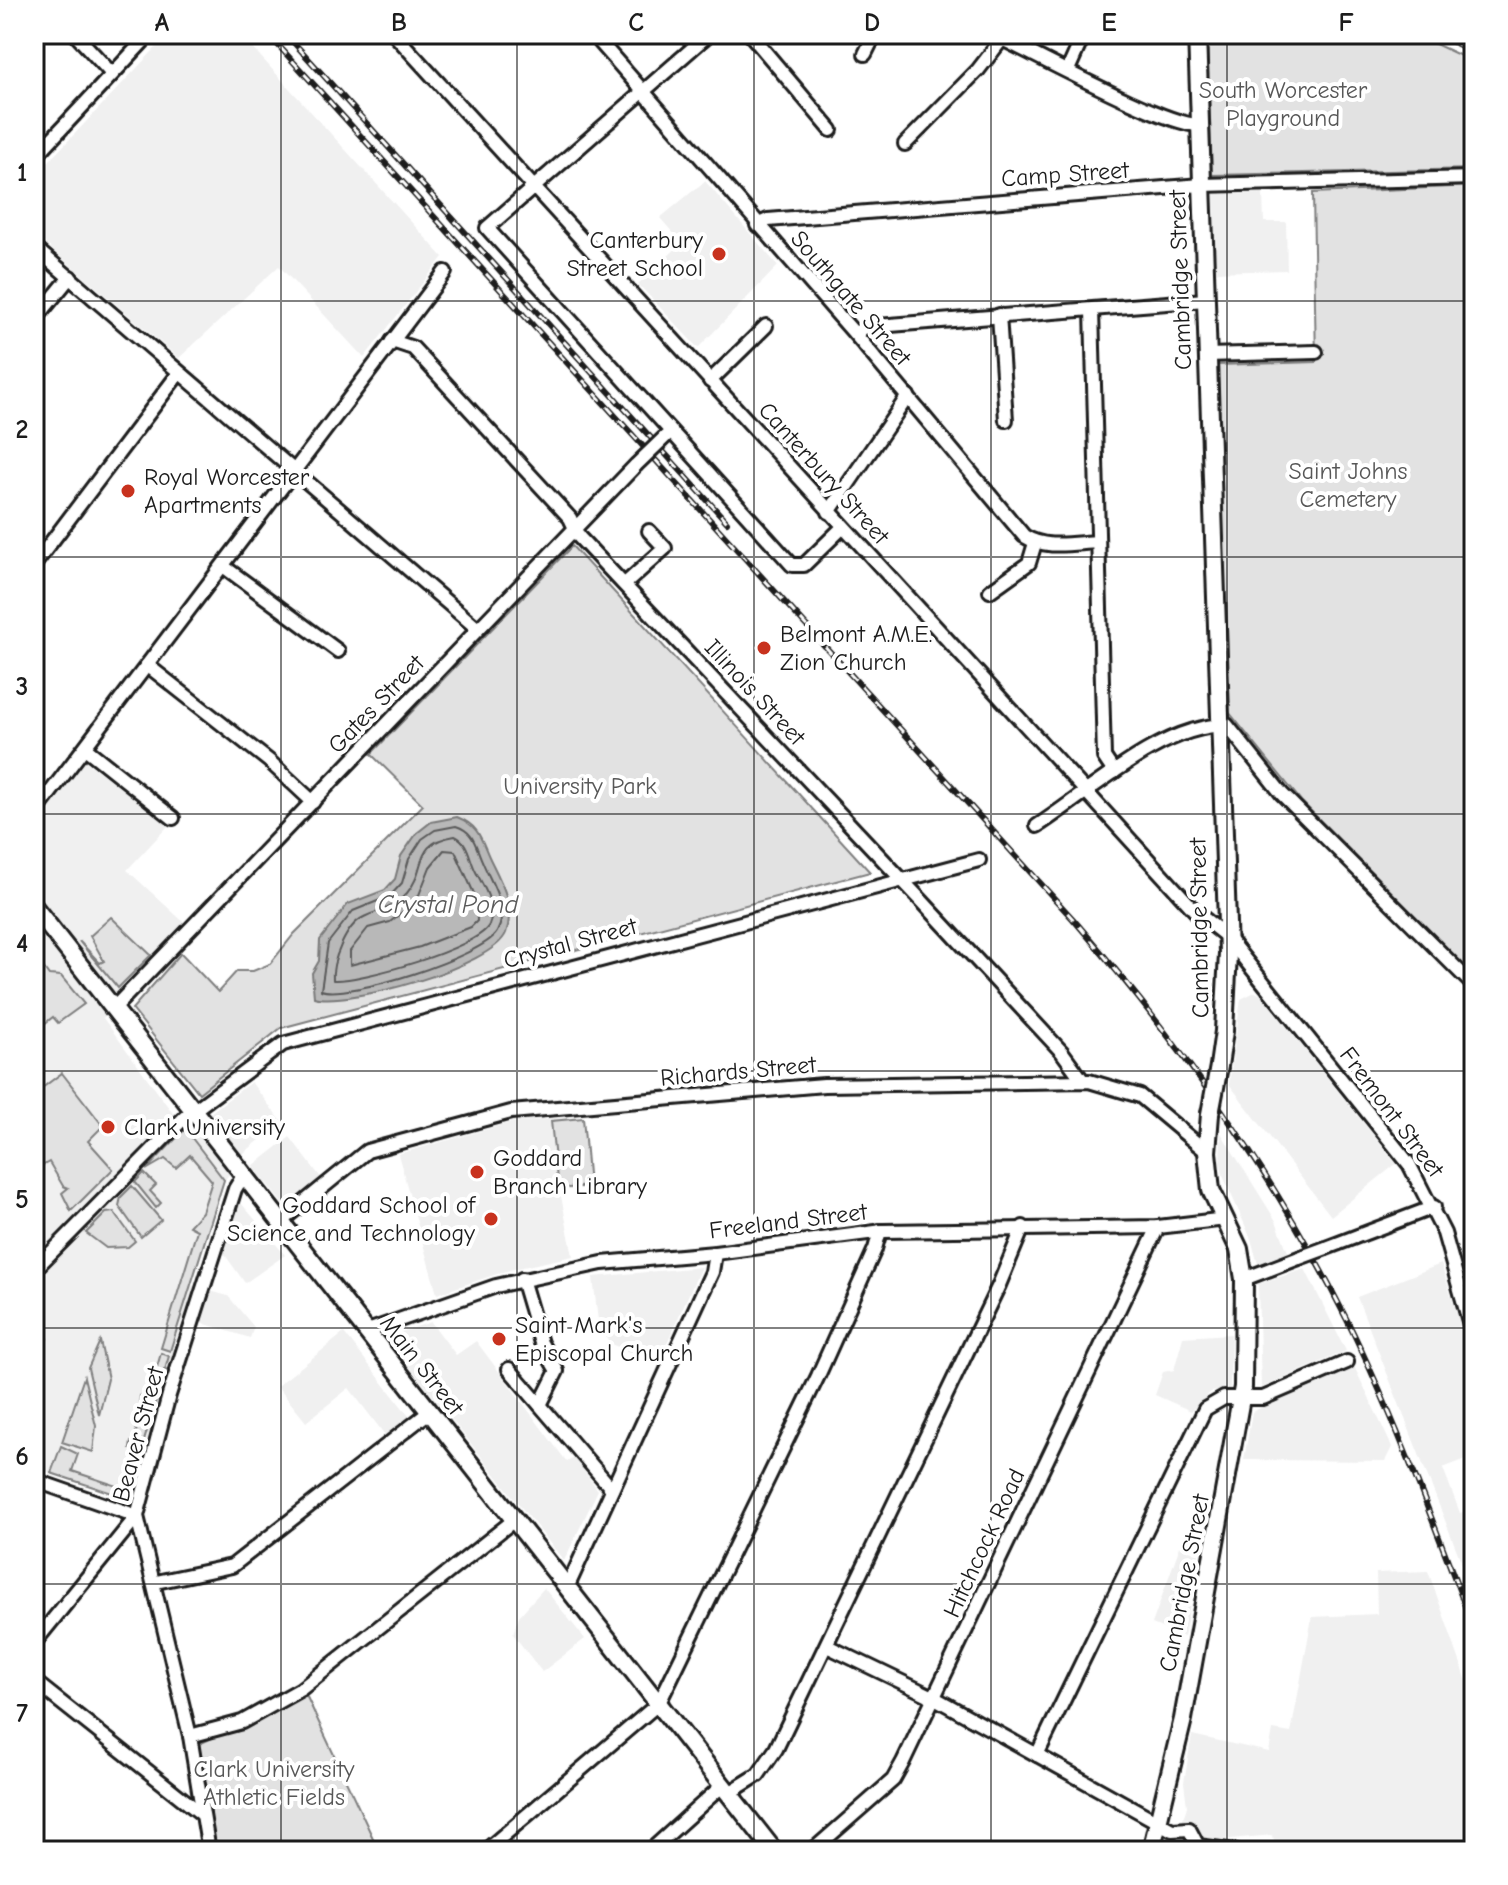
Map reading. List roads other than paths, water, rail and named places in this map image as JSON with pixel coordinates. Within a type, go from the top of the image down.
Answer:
[{"type":"main road","name":"Cambridge Street","points":[[1151,1851],[1183,1719],[1242,1397],[1244,1279],[1239,1249],[1211,1190],[1207,1152],[1227,980],[1197,34]]},
{"type":"main road","name":"Main Street","points":[[34,907],[774,1851]]},
{"type":"street","points":[[75,34],[112,74]]},
{"type":"street","points":[[34,158],[150,34]]},
{"type":"street","name":"Canterbury Street","points":[[394,34],[1197,913],[1226,936]]},
{"type":"street","name":"Southgate Street","points":[[593,34],[855,334],[1024,536],[1035,543]]},
{"type":"street","points":[[709,34],[487,228],[668,433],[792,565],[804,565],[843,527]]},
{"type":"street","points":[[750,34],[831,130]]},
{"type":"street","points":[[865,54],[875,34]]},
{"type":"street","points":[[1068,70],[1084,34]]},
{"type":"street","points":[[905,144],[978,70],[997,36],[1152,110],[1199,125]]},
{"type":"street","name":"Camp Street","points":[[757,225],[768,220],[1201,185],[1474,178]]},
{"type":"street","points":[[34,247],[478,629]]},
{"type":"street","points":[[34,814],[445,272]]},
{"type":"street","points":[[34,321],[70,277]]},
{"type":"street","points":[[855,334],[865,327],[1205,300]]},
{"type":"street","points":[[1092,310],[1104,757],[1114,772]]},
{"type":"street","points":[[999,315],[1006,420]]},
{"type":"street","points":[[710,381],[766,326]]},
{"type":"street","name":"Illinois Street","points":[[392,341],[404,342],[413,348],[444,379],[570,518],[579,537],[1062,1052],[1083,1081]]},
{"type":"street","points":[[1206,355],[1316,352]]},
{"type":"street","points":[[34,565],[179,373]]},
{"type":"street","points":[[829,512],[908,396]]},
{"type":"street","name":"Gates Street","points":[[113,1009],[668,433]]},
{"type":"street","points":[[625,584],[665,548],[649,531]]},
{"type":"street","points":[[990,591],[1029,563],[1035,543],[1098,542]]},
{"type":"street","points":[[223,566],[338,651]]},
{"type":"street","points":[[147,665],[269,761],[313,802]]},
{"type":"street","points":[[1037,826],[1114,772],[1181,735],[1227,725],[1282,794],[1474,986]]},
{"type":"street","points":[[85,748],[173,818]]},
{"type":"street","name":"Crystal Street","points":[[34,1270],[192,1111],[283,1044],[900,878],[979,860]]},
{"type":"street","name":"Fremont Street","points":[[1226,936],[1409,1164],[1434,1207],[1470,1305],[1474,1339]]},
{"type":"street","name":"Richards Street","points":[[280,1222],[367,1151],[511,1112],[824,1085],[1083,1081],[1140,1096],[1207,1152]]},
{"type":"street","name":"Beaver Street","points":[[209,1851],[190,1736],[156,1582],[137,1516],[169,1395],[235,1189],[243,1176]]},
{"type":"street","points":[[1244,1279],[1434,1207]]},
{"type":"street","name":"Freeland Street","points":[[365,1332],[522,1279],[602,1263],[715,1253],[880,1231],[1158,1227],[1226,1219]]},
{"type":"street","points":[[650,1851],[726,1789],[758,1775],[767,1764],[827,1646],[1023,1227]]},
{"type":"street","name":"Hitchcock Road","points":[[812,1851],[893,1780],[1158,1227]]},
{"type":"street","points":[[485,1851],[659,1703],[832,1347],[880,1231]]},
{"type":"street","points":[[567,1588],[712,1272],[715,1253]]},
{"type":"street","points":[[522,1279],[541,1343],[557,1371],[540,1405]]},
{"type":"street","points":[[1037,1755],[1198,1421],[1214,1402],[1242,1397],[1263,1398],[1347,1362]]},
{"type":"street","points":[[509,1369],[612,1489]]},
{"type":"street","points":[[156,1582],[232,1566],[428,1413]]},
{"type":"street","points":[[34,1480],[137,1516],[34,1643]]},
{"type":"street","points":[[190,1736],[242,1722],[301,1689],[513,1521]]},
{"type":"street","points":[[827,1646],[933,1697],[1172,1830],[1189,1829],[1198,1846],[1236,1851]]},
{"type":"street","points":[[34,1681],[203,1815]]},
{"type":"street","points":[[34,1846],[40,1851]]},
{"type":"water","name":"Crystal Pond","points":[[457,817],[476,830],[500,880],[508,906],[506,933],[495,946],[475,958],[418,981],[356,996],[314,997],[312,973],[319,961],[320,940],[348,904],[385,890],[395,879],[401,856],[417,833],[431,822]]},
{"type":"railway","points":[[268,34],[1073,919],[1187,1061],[1256,1161],[1319,1266],[1347,1320],[1398,1434],[1474,1629]]},
{"type":"railway","points":[[286,34],[727,522]]},
{"type":"railway","points":[[1437,34],[1474,52]]},
{"type":"place","name":"Canterbury Street School","points":[[719,254]]},
{"type":"place","name":"Royal Worcester Apartments","points":[[128,491]]},
{"type":"place","name":"Belmont A.M.E. Zion Church","points":[[764,648]]},
{"type":"place","name":"Clark University","points":[[108,1127]]},
{"type":"place","name":"Goddard Branch Library","points":[[477,1172]]},
{"type":"place","name":"Goddard School of Science and Technology","points":[[491,1219]]},
{"type":"place","name":"Saint Mark's Episcopal Church","points":[[499,1339]]},
{"type":"park label","name":"South Worcester Playground","points":[[1283,104]]},
{"type":"park label","name":"Saint Johns Cemetery","points":[[1348,485]]},
{"type":"park label","name":"University Park","points":[[580,786]]},
{"type":"park label","name":"Clark University Athletic Fields","points":[[274,1783]]}]
